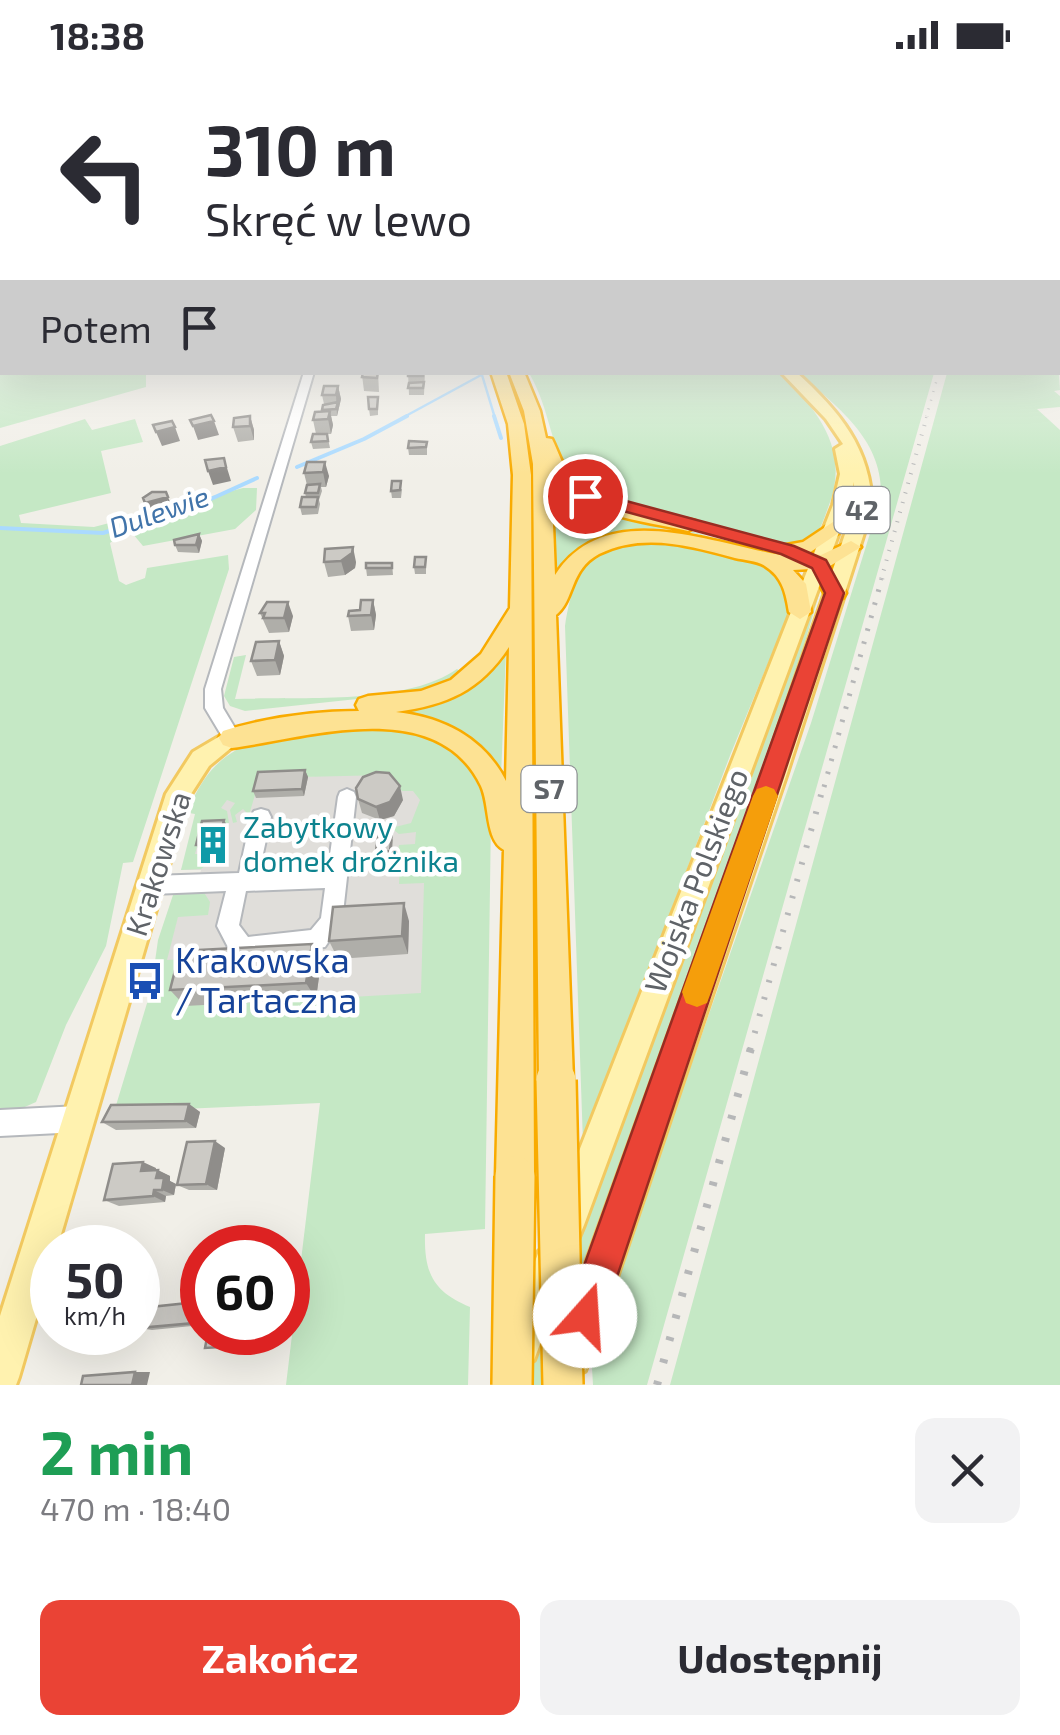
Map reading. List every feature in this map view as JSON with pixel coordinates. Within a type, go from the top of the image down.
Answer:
[{"type":"highway","name":"S7","points":[[499,375],[511,403],[521,456],[515,1176],[509,1385]]},
{"type":"highway","name":"S7","points":[[517,375],[535,423],[542,464],[562,1385]]},
{"type":"highway","points":[[535,423],[560,474],[585,496],[804,566],[837,560],[851,548]]},
{"type":"highway","points":[[546,636],[562,578],[582,557],[610,542],[630,536],[671,535],[779,555],[810,547],[833,528]]},
{"type":"highway","points":[[779,555],[795,584],[800,612]]},
{"type":"highway","points":[[820,564],[835,593]]},
{"type":"highway","points":[[232,738],[245,723],[272,714],[411,703],[456,688],[492,660],[520,608]]},
{"type":"highway","points":[[232,738],[312,723],[390,720],[412,722],[444,734],[473,754],[494,784],[517,881]]},
{"type":"main road","name":"Wojska Polskiego","points":[[509,1385],[847,484],[847,462],[834,429],[794,378]]},
{"type":"main road","name":"Wojska Polskiego","points":[[562,1385],[851,548],[865,489],[860,461],[844,427],[794,378]]},
{"type":"main road","name":"Krakowska","points":[[0,1378],[183,785],[201,759],[232,738]]},
{"type":"street","points":[[232,738],[216,712],[212,692],[309,375]]},
{"type":"street","points":[[261,818],[228,926],[238,944],[248,947],[330,939],[347,797]]},
{"type":"street","points":[[152,884],[336,878]]},
{"type":"street","points":[[0,1123],[79,1119]]},
{"type":"shaded area","points":[[440,764],[431,1006],[150,1021],[181,904],[195,891],[201,870],[181,870],[222,785]]},
{"type":"green space","points":[[0,375],[146,375],[146,387],[0,428]]},
{"type":"green space","points":[[530,375],[782,375],[818,417],[833,449],[834,485],[820,528],[811,540],[781,544],[610,501],[573,476],[563,461]]},
{"type":"green space","points":[[801,375],[933,375],[647,1385],[593,1385],[591,1351],[811,723],[881,498],[875,459],[867,442],[843,413]]},
{"type":"green space","points":[[946,375],[1059,375],[1060,390],[1054,391],[1060,396],[1060,407],[1037,409],[1060,430],[1060,1385],[670,1385]]},
{"type":"green space","points":[[85,419],[92,430],[135,419],[143,442],[101,451],[111,493],[19,515],[21,523],[94,527],[243,488],[257,488],[256,510],[235,529],[143,546],[133,534],[121,535],[110,543],[119,581],[126,585],[145,578],[147,568],[228,555],[229,569],[133,862],[123,863],[106,946],[66,1025],[36,1102],[0,1118],[0,446]]},
{"type":"green space","points":[[554,477],[561,486],[713,537],[630,529],[603,535],[578,548],[555,570]]},
{"type":"green space","points":[[660,538],[767,567],[789,597],[787,617],[731,753],[583,1143],[565,626],[575,584],[592,560],[618,548]]},
{"type":"green space","points":[[820,578],[823,581],[801,655],[543,1385],[526,1385]]},
{"type":"green space","points":[[506,651],[501,777],[493,766],[373,710],[448,696],[464,689],[480,680]]},
{"type":"green space","points":[[246,655],[235,699],[380,694],[435,681],[457,669],[464,675],[432,691],[245,711],[230,706],[224,696],[234,657]]},
{"type":"green space","points":[[369,727],[433,740],[461,760],[482,794],[491,818],[485,1229],[425,1234],[429,1271],[434,1280],[448,1295],[470,1307],[468,1385],[286,1385],[290,1355],[310,1355],[310,1225],[305,1225],[320,1103],[114,1112],[151,990],[158,940],[174,892],[203,891],[210,902],[208,915],[178,917],[167,960],[182,959],[316,999],[421,993],[424,883],[399,884],[400,865],[375,866],[375,861],[397,860],[399,845],[415,844],[416,832],[399,834],[391,828],[411,823],[420,800],[413,791],[402,791],[386,775],[260,778],[249,815],[243,809],[235,815],[237,822],[233,823],[230,810],[235,803],[227,800],[221,808],[227,811],[229,823],[203,824],[195,854],[220,854],[201,869],[181,870],[195,814],[189,813],[169,871],[182,825],[197,792],[214,768],[234,751],[289,735]]},
{"type":"building","points":[[424,382],[423,388],[408,388],[409,383]]},
{"type":"building","points":[[324,386],[338,386],[336,395],[322,395]]},
{"type":"building","points":[[368,397],[378,397],[377,409],[369,409]]},
{"type":"building","points":[[338,402],[336,409],[322,410],[323,405]]},
{"type":"building","points":[[330,411],[328,419],[313,420],[315,412]]},
{"type":"building","points":[[211,415],[214,421],[193,426],[190,420]]},
{"type":"building","points":[[250,416],[250,426],[233,427],[234,418]]},
{"type":"building","points":[[172,421],[175,427],[156,432],[153,425]]},
{"type":"building","points":[[313,434],[327,434],[328,441],[311,442]]},
{"type":"building","points":[[409,441],[427,442],[426,447],[408,448]]},
{"type":"building","points":[[224,458],[226,467],[208,471],[205,460]]},
{"type":"building","points":[[307,462],[325,462],[323,472],[304,473]]},
{"type":"building","points":[[392,481],[401,481],[400,490],[391,491]]},
{"type":"building","points":[[320,484],[318,493],[305,493],[307,485]]},
{"type":"building","points":[[152,492],[166,492],[168,497],[145,503],[143,498]]},
{"type":"building","points":[[302,497],[318,497],[316,507],[300,507]]},
{"type":"building","points":[[199,534],[196,545],[175,545],[174,540]]},
{"type":"building","points":[[353,547],[352,553],[341,561],[324,562],[325,549]]},
{"type":"building","points":[[415,557],[426,557],[425,567],[414,567]]},
{"type":"building","points":[[366,563],[392,563],[392,568],[366,568]]},
{"type":"building","points":[[361,600],[373,600],[371,615],[348,616],[349,611],[360,610]]},
{"type":"building","points":[[267,602],[288,602],[284,618],[263,618],[265,613],[260,613]]},
{"type":"building","points":[[279,641],[275,660],[251,661],[256,642]]},
{"type":"building","points":[[305,770],[302,789],[253,791],[258,772]]},
{"type":"building","points":[[389,773],[400,786],[390,802],[376,807],[358,799],[356,788],[363,777]]},
{"type":"building","points":[[224,820],[218,844],[196,845],[202,821]]},
{"type":"building","points":[[392,832],[390,851],[376,852],[378,833]]},
{"type":"building","points":[[404,903],[402,936],[329,941],[333,907]]},
{"type":"building","points":[[312,944],[306,983],[170,990],[180,951]]},
{"type":"building","points":[[189,1104],[185,1121],[102,1122],[111,1105]]},
{"type":"building","points":[[215,1141],[206,1184],[177,1185],[187,1142]]},
{"type":"building","points":[[143,1162],[141,1171],[158,1170],[156,1178],[164,1178],[162,1190],[154,1190],[153,1196],[104,1200],[113,1164]]},
{"type":"building","points":[[180,1304],[180,1324],[160,1326],[160,1306]]},
{"type":"building","points":[[135,1372],[132,1385],[81,1385],[83,1376]]},
{"type":"waterway","name":"Dulewie","points":[[402,418],[481,375]]},
{"type":"waterway","points":[[482,375],[495,418]]},
{"type":"waterway","name":"Dulewie","points":[[297,467],[407,416]]},
{"type":"waterway","points":[[494,416],[501,438]]},
{"type":"waterway","name":"Dulewie","points":[[0,528],[103,533],[213,498],[257,478]]},
{"type":"railway","points":[[926,418],[938,375]]},
{"type":"railway","points":[[881,580],[927,416]]},
{"type":"railway","points":[[824,787],[882,578]]},
{"type":"railway","points":[[750,1050],[824,784]]},
{"type":"railway","points":[[657,1385],[751,1048]]},
{"type":"slow traffic","points":[[697,992],[766,796]]},
{"type":"place","name":"Zabytkowy domek dróżnika","points":[[213,845]]},
{"type":"place","name":"Krakowska / Tartaczna","points":[[145,981]]},
{"type":"route","points":[[585,496],[788,550],[820,564],[835,593],[585,1316]]}]
